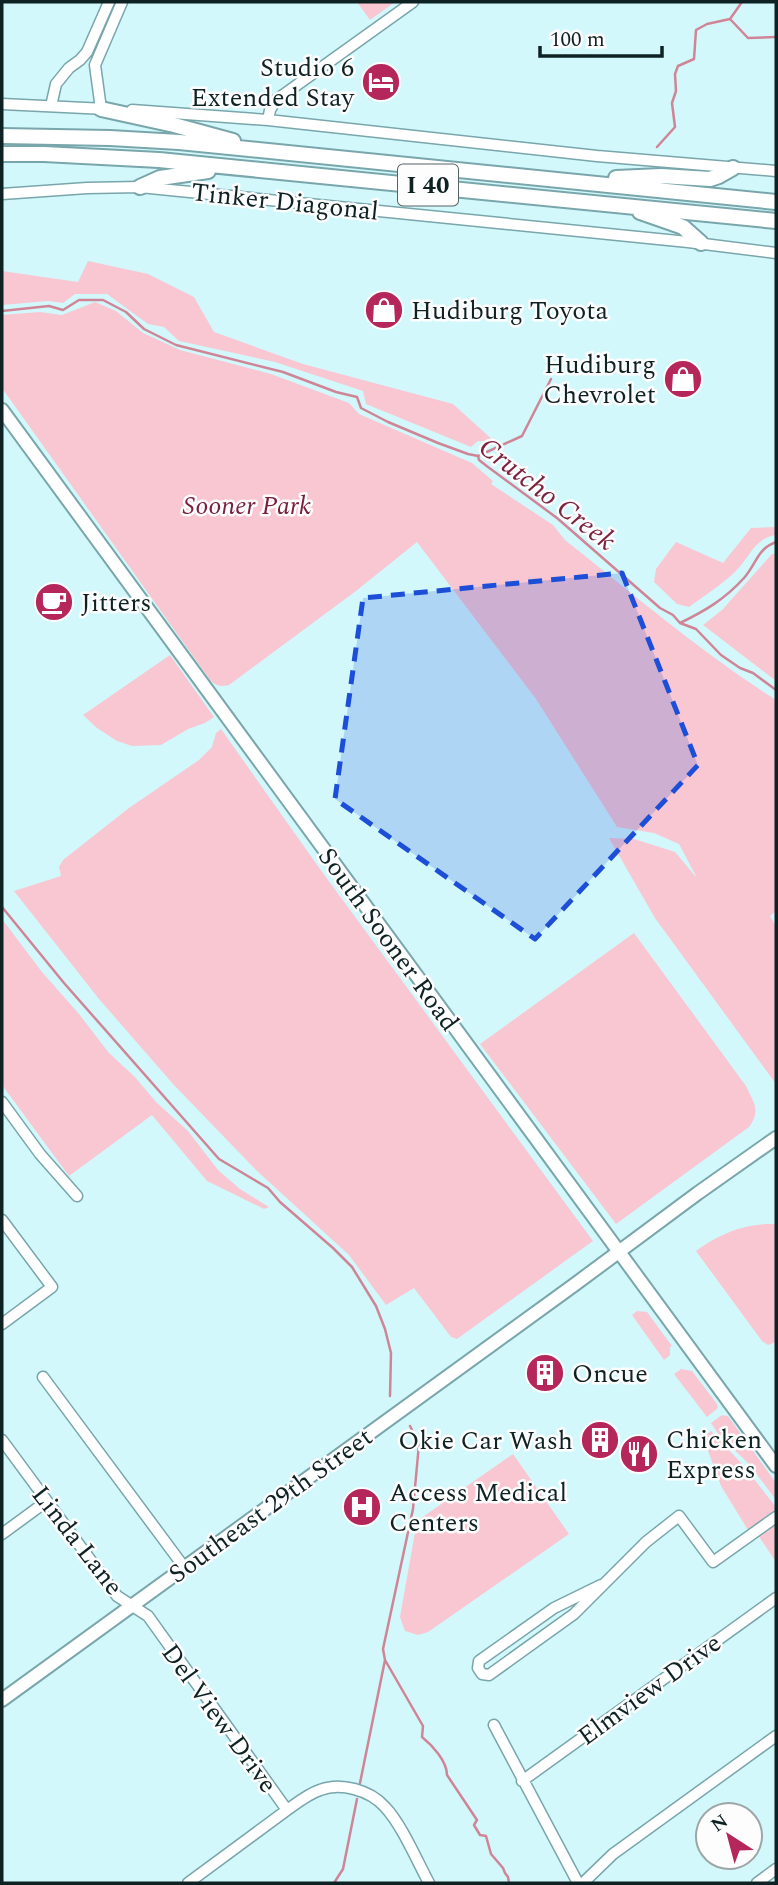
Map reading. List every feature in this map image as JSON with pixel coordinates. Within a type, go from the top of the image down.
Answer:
[{"type":"highway","points":[[100,108],[271,152]]},
{"type":"highway","name":"Tinker Diagonal","points":[[2,136],[179,142],[776,202]]},
{"type":"highway","name":"Tinker Diagonal","points":[[2,154],[116,157],[237,167],[776,221]]},
{"type":"highway","points":[[140,187],[160,178],[237,167]]},
{"type":"highway","points":[[565,181],[661,176],[709,179],[719,177],[733,168]]},
{"type":"highway","points":[[618,204],[683,227],[701,243]]},
{"type":"main road","name":"South Sooner Road","points":[[2,410],[776,1466]]},
{"type":"main road","name":"Southeast 29th Street","points":[[2,1700],[776,1138]]},
{"type":"street","points":[[51,106],[56,84],[87,52],[109,2]]},
{"type":"street","points":[[100,108],[95,65],[122,2]]},
{"type":"street","points":[[268,120],[276,100],[413,2]]},
{"type":"street","points":[[2,104],[268,120],[597,156],[776,172]]},
{"type":"street","name":"Tinker Diagonal","points":[[2,194],[140,187],[701,243],[776,253]]},
{"type":"street","points":[[2,1102],[40,1154],[76,1196]]},
{"type":"street","points":[[2,1220],[52,1287],[2,1324]]},
{"type":"street","points":[[43,1377],[184,1567]]},
{"type":"street","name":"Linda Lane","points":[[2,1440],[117,1596],[131,1605]]},
{"type":"street","points":[[2,1534],[47,1501]]},
{"type":"street","points":[[601,1586],[554,1608],[479,1661],[478,1668],[482,1674],[489,1675],[574,1614],[646,1542],[679,1516],[713,1562],[776,1517]]},
{"type":"street","name":"Elmview Drive","points":[[522,1781],[776,1598]]},
{"type":"street","name":"Del View Drive","points":[[131,1605],[148,1616],[287,1810],[321,1789],[341,1787],[372,1796],[386,1807],[429,1883]]},
{"type":"street","points":[[494,1725],[522,1781],[581,1883],[613,1854],[776,1736]]},
{"type":"street","points":[[188,1883],[201,1879],[287,1810]]},
{"type":"street","points":[[757,1883],[776,1869]]},
{"type":"highlighted area","points":[[622,573],[698,765],[535,939],[335,799],[363,598]]},
{"type":"green space","points":[[357,2],[395,2],[370,20]]},
{"type":"green space","points":[[88,261],[148,274],[194,297],[214,332],[303,364],[453,404],[495,442],[478,441],[471,447],[366,404],[363,391],[275,362],[179,341],[164,327],[148,324],[107,294],[75,294],[63,303],[48,301],[2,305],[2,271],[78,282]]},
{"type":"green space","name":"Sooner Park","points":[[95,302],[116,311],[143,333],[180,350],[271,374],[349,403],[359,414],[472,463],[493,481],[491,484],[553,525],[565,540],[669,623],[776,700],[776,911],[770,916],[776,926],[776,1084],[655,918],[609,838],[634,839],[675,852],[697,878],[679,844],[654,833],[617,827],[536,699],[417,542],[229,685],[218,686],[210,680],[2,388],[2,315],[40,312],[62,315]]},
{"type":"green space","points":[[776,527],[776,535],[762,540],[735,572],[689,607],[677,604],[654,582],[656,569],[676,542],[723,563],[751,528]]},
{"type":"green space","points":[[772,554],[776,554],[776,681],[703,625],[722,610]]},
{"type":"green space","points":[[170,655],[214,717],[161,745],[132,746],[117,741],[83,715]]},
{"type":"green space","points":[[221,729],[320,869],[593,1241],[457,1339],[451,1337],[414,1288],[386,1305],[349,1255],[256,1170],[173,1084],[99,999],[14,891],[61,876],[59,867],[63,860],[129,808],[199,760],[212,747],[216,733]]},
{"type":"green space","points":[[2,919],[109,1053],[188,1131],[218,1170],[240,1189],[269,1207],[264,1209],[207,1181],[152,1115],[69,1176],[2,1085]]},
{"type":"green space","points":[[634,933],[746,1086],[754,1102],[755,1116],[749,1127],[616,1224],[480,1044]]},
{"type":"green space","points":[[776,1224],[776,1342],[768,1345],[762,1341],[696,1251],[734,1230],[754,1225]]},
{"type":"green space","points":[[637,1311],[647,1312],[672,1346],[670,1355],[664,1360],[632,1315]]},
{"type":"green space","points":[[681,1369],[692,1371],[717,1404],[718,1408],[707,1417],[674,1374]]},
{"type":"green space","points":[[722,1415],[728,1416],[776,1483],[776,1500],[749,1464],[719,1435],[711,1423]]},
{"type":"green space","points":[[711,1431],[743,1465],[776,1507],[748,1530],[721,1486],[703,1437]]},
{"type":"green space","points":[[513,1454],[569,1534],[428,1632],[418,1635],[405,1631],[400,1617],[417,1521]]},
{"type":"green space","points":[[776,1521],[776,1562],[758,1535]]},
{"type":"waterway","points":[[730,19],[742,2]]},
{"type":"waterway","points":[[657,147],[675,127],[672,103],[676,91],[675,74],[678,66],[694,59],[696,30],[707,24],[730,19],[748,38],[776,37]]},
{"type":"waterway","name":"Crutcho Creek","points":[[2,311],[49,306],[63,310],[79,300],[103,300],[126,312],[144,329],[176,345],[283,372],[357,397],[361,408],[388,422],[478,456],[479,460],[557,518],[660,608],[673,615],[680,623],[696,629],[721,655],[776,690]]},
{"type":"waterway","points":[[478,456],[522,436],[551,379]]},
{"type":"waterway","points":[[680,623],[730,592],[744,578],[765,548],[776,542]]},
{"type":"waterway","points":[[2,907],[64,983],[219,1159],[268,1188],[352,1267],[376,1306],[385,1329],[391,1353],[390,1396]]},
{"type":"waterway","points":[[410,1426],[419,1444],[413,1509],[383,1649],[385,1660],[423,1726],[422,1737],[442,1759],[447,1775],[477,1820],[474,1825],[480,1835],[486,1836],[491,1854],[503,1868],[509,1883]]},
{"type":"waterway","points":[[360,1783],[385,1660]]},
{"type":"waterway","points":[[334,1883],[343,1869],[357,1799]]},
{"type":"place","name":"Studio 6 Extended Stay","points":[[381,82]]},
{"type":"place","name":"Hudiburg Toyota","points":[[384,310]]},
{"type":"place","name":"Hudiburg Chevrolet","points":[[683,379]]},
{"type":"place","name":"Jitters","points":[[54,602]]},
{"type":"place","name":"Oncue","points":[[545,1373]]},
{"type":"place","name":"Okie Car Wash","points":[[600,1440]]},
{"type":"place","name":"Chicken Express","points":[[639,1454]]},
{"type":"place","name":"Access Medical Centers","points":[[362,1507]]}]
